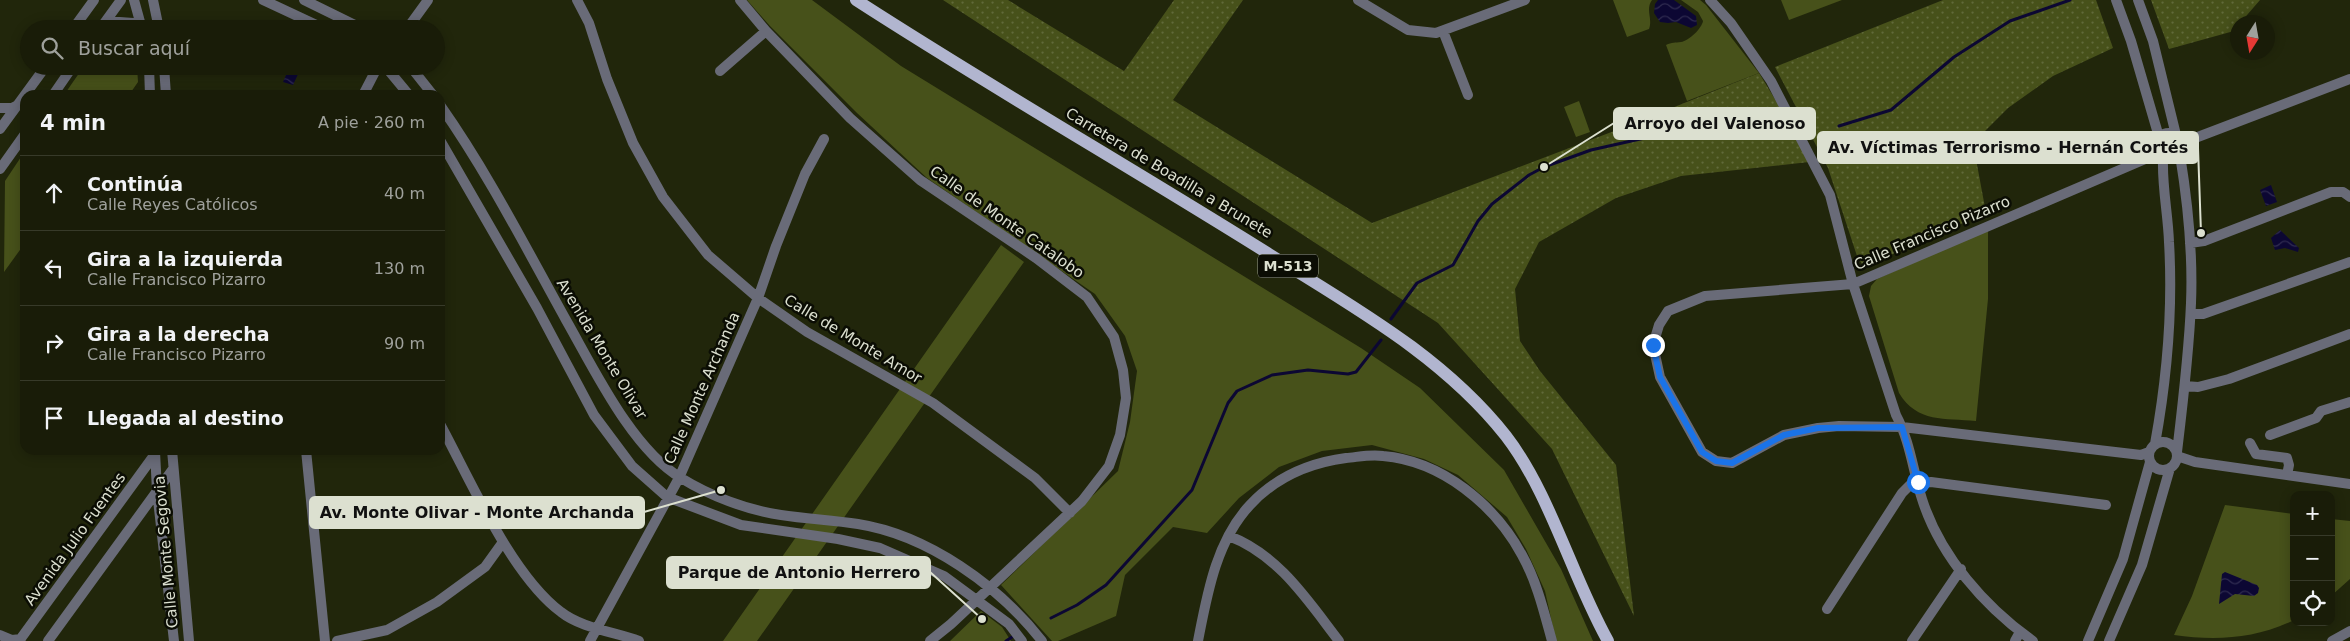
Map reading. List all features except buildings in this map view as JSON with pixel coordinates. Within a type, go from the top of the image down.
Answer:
[{"type":"main road","name":"Carretera de Boadilla a Brunete","points":[[856,0],[1235,232],[1375,320],[1428,358],[1468,394],[1506,436],[1525,465],[1608,641]]},
{"type":"street","points":[[80,20],[94,0]]},
{"type":"street","points":[[107,20],[121,0]]},
{"type":"street","points":[[134,0],[139,20]]},
{"type":"street","points":[[153,0],[156,20]]},
{"type":"street","points":[[263,0],[306,20]]},
{"type":"street","points":[[304,0],[345,20]]},
{"type":"street","points":[[414,20],[428,0]]},
{"type":"street","name":"Calle de Monte Amor","points":[[577,0],[589,23],[607,79],[632,143],[663,197],[708,255],[758,298],[807,332],[933,403],[1035,478],[1070,513]]},
{"type":"street","name":"Calle de Monte Catalobo","points":[[740,0],[766,31],[850,118],[920,180],[1036,258],[1087,297],[1114,337],[1123,370],[1126,398],[1120,435],[1109,466],[1082,501],[1070,513],[951,624],[930,641]]},
{"type":"street","points":[[1358,0],[1408,30],[1436,33],[1525,0]]},
{"type":"street","points":[[1710,0],[1731,23],[1772,82],[1830,195],[1853,284],[1896,415],[1902,427],[1932,524],[1961,569],[1981,594],[2020,632],[2033,641]]},
{"type":"street","points":[[2116,0],[2131,41],[2159,137]]},
{"type":"street","points":[[2109,641],[2142,565],[2170,468],[2174,465],[2177,454],[2191,314],[2190,243],[2179,139],[2153,41],[2138,0]]},
{"type":"street","points":[[1443,30],[1468,95]]},
{"type":"street","points":[[720,71],[766,31]]},
{"type":"street","points":[[28,90],[39,75]]},
{"type":"street","points":[[56,90],[67,75]]},
{"type":"street","points":[[149,75],[150,90]]},
{"type":"street","points":[[165,75],[166,90]]},
{"type":"street","points":[[366,90],[373,75]]},
{"type":"street","points":[[393,75],[405,90]]},
{"type":"street","points":[[417,75],[429,90]]},
{"type":"street","points":[[2088,641],[2123,559],[2152,453],[2166,372],[2171,300],[2169,241],[2160,156],[2156,142],[2164,134],[2179,139],[2350,79]]},
{"type":"street","points":[[0,129],[20,101]]},
{"type":"street","points":[[0,108],[12,108],[18,104]]},
{"type":"street","name":"Avenida Monte Olivar","points":[[445,114],[473,157],[600,380],[651,453],[679,478],[710,494],[779,515],[859,524],[894,533],[940,554],[990,587],[1029,625],[1042,641]]},
{"type":"street","name":"Calle Monte Archanda","points":[[590,641],[679,478],[758,298],[776,246],[806,174],[824,139]]},
{"type":"street","points":[[0,168],[20,141]]},
{"type":"street","points":[[445,149],[532,300],[594,415],[632,466],[667,498],[740,525],[838,539],[880,548],[944,576],[1009,624],[1022,641]]},
{"type":"street","points":[[2160,156],[2175,159],[2180,155]]},
{"type":"street","name":"Calle Francisco Pizarro","points":[[2152,453],[2141,455],[1902,427],[1818,428],[1784,435],[1732,463],[1716,461],[1702,452],[1660,377],[1653,345],[1659,325],[1668,311],[1705,296],[1853,284],[2160,156]]},
{"type":"street","points":[[2190,243],[2204,241],[2331,192],[2343,192],[2350,197]]},
{"type":"street","points":[[2191,314],[2203,314],[2350,262]]},
{"type":"street","points":[[2185,386],[2198,387],[2229,379],[2350,334]]},
{"type":"street","points":[[2270,435],[2316,418],[2321,411],[2350,402]]},
{"type":"street","points":[[445,433],[503,542],[532,584],[561,613],[597,629],[639,641]]},
{"type":"street","points":[[2152,453],[2166,442],[2170,444],[2177,454],[2195,462],[2350,484]]},
{"type":"street","points":[[2250,443],[2256,454],[2287,458],[2289,465],[2287,475]]},
{"type":"street","points":[[2152,453],[2157,468],[2170,468]]},
{"type":"street","name":"Avenida Julio Fuentes","points":[[20,640],[153,455]]},
{"type":"street","name":"Calle Monte Segovia","points":[[155,455],[157,491],[174,641]]},
{"type":"street","name":"Calle Monte Segovia","points":[[164,455],[167,456],[173,465]]},
{"type":"street","name":"Calle Monte Segovia","points":[[172,455],[190,641]]},
{"type":"street","points":[[306,455],[325,641]]},
{"type":"street","points":[[1198,641],[1215,566],[1229,536],[1249,505],[1277,481],[1291,472],[1321,461],[1363,456],[1384,456],[1420,464],[1454,480],[1488,510],[1522,555],[1544,608],[1552,641]]},
{"type":"street","points":[[48,641],[157,491],[173,465]]},
{"type":"street","points":[[1827,609],[1902,493],[1910,485],[1918,482],[1944,483],[2106,505]]},
{"type":"street","points":[[1229,536],[1242,541],[1286,574],[1339,641]]},
{"type":"street","points":[[337,641],[387,630],[437,602],[485,567],[503,542]]},
{"type":"street","points":[[1912,641],[1961,569]]},
{"type":"street","points":[[2332,641],[2350,631]]},
{"type":"street","points":[[2014,641],[2020,632]]},
{"type":"street","points":[[0,635],[12,640],[20,640]]},
{"type":"green space","points":[[747,0],[812,0],[901,66],[1361,348],[1420,388],[1504,470],[1561,569],[1593,641],[1556,641],[1545,591],[1526,549],[1507,517],[1458,475],[1424,459],[1372,445],[1322,451],[1279,467],[1239,498],[1207,533],[1173,527],[1125,575],[1116,616],[1058,641],[1052,641],[1001,585],[1118,471],[1130,422],[1137,371],[1125,336],[1095,294],[927,178],[857,113],[770,26]]},
{"type":"green space","points":[[943,0],[1008,0],[1124,71],[1174,0],[1243,0],[1173,100],[1372,223],[1622,128],[1759,73],[1787,119],[1809,162],[1681,176],[1616,198],[1539,242],[1515,289],[1520,341],[1540,371],[1616,465],[1634,616],[1552,449],[1438,323]]},
{"type":"green space","points":[[1613,0],[1652,0],[1649,7],[1649,29],[1627,37]]},
{"type":"green space","points":[[1681,0],[1700,0],[1706,5],[1759,73],[1687,101],[1666,45],[1688,39],[1698,30],[1703,21],[1698,12]]},
{"type":"green space","points":[[1781,0],[1842,0],[1789,20]]},
{"type":"green space","points":[[1943,0],[2096,0],[2113,48],[2053,76],[2008,108],[1973,143],[1986,213],[1868,265],[1862,264],[1857,256],[1828,168],[1775,67]]},
{"type":"green space","points":[[2151,0],[2260,0],[2247,15],[2230,15],[2230,32],[2169,49]]},
{"type":"green space","points":[[78,75],[138,75],[138,82],[132,90],[67,90]]},
{"type":"green space","points":[[1579,101],[1590,132],[1576,137],[1564,107]]},
{"type":"green space","points":[[20,158],[20,250],[4,272],[5,181]]},
{"type":"green space","points":[[1988,229],[1988,299],[1976,421],[1943,419],[1923,414],[1914,410],[1906,403],[1899,393],[1869,296],[1871,286],[1877,279]]},
{"type":"green space","points":[[1001,245],[1024,262],[757,641],[723,641]]},
{"type":"green space","points":[[2225,505],[2290,513],[2290,622],[2265,631],[2235,637],[2205,638],[2174,635],[2192,596]]},
{"type":"green space","points":[[2335,519],[2350,521],[2350,579],[2335,592]]},
{"type":"green space","points":[[981,611],[1002,627],[1011,641],[950,641]]},
{"type":"water","points":[[1658,0],[1674,0],[1696,16],[1697,25],[1691,28],[1676,22],[1660,22],[1654,13],[1655,4]]},
{"type":"water","points":[[286,75],[298,75],[293,85],[283,82]]},
{"type":"water","points":[[2271,185],[2277,202],[2266,206],[2260,190]]},
{"type":"water","points":[[2280,230],[2299,248],[2298,252],[2285,248],[2275,250],[2271,238]]},
{"type":"water","points":[[2225,572],[2257,585],[2259,588],[2258,593],[2254,596],[2235,594],[2219,604],[2222,574]]},
{"type":"waterway","points":[[1839,126],[1891,110],[1954,57],[2010,21],[2070,0]]},
{"type":"waterway","points":[[1391,319],[1417,283],[1453,265],[1478,221],[1492,204],[1529,175],[1544,167],[1591,150],[1685,129],[1768,131]]},
{"type":"waterway","points":[[1051,618],[1077,605],[1106,585],[1192,490],[1228,403],[1237,391],[1272,375],[1308,370],[1348,374],[1356,372],[1381,340]]},
{"type":"waterway","points":[[1006,641],[1012,637]]},
{"type":"place","name":"Arroyo del Valenoso","points":[[1544,167]]},
{"type":"place","name":"Av. Víctimas Terrorismo - Hernán Cortés","points":[[2201,233]]},
{"type":"place","name":"Av. Monte Olivar - Monte Archanda","points":[[721,490]]},
{"type":"place","name":"Parque de Antonio Herrero","points":[[982,619]]},
{"type":"route","points":[[1653,345],[1660,377],[1702,452],[1716,461],[1732,463],[1784,435],[1818,428],[1839,426],[1902,427],[1918,482]]}]
